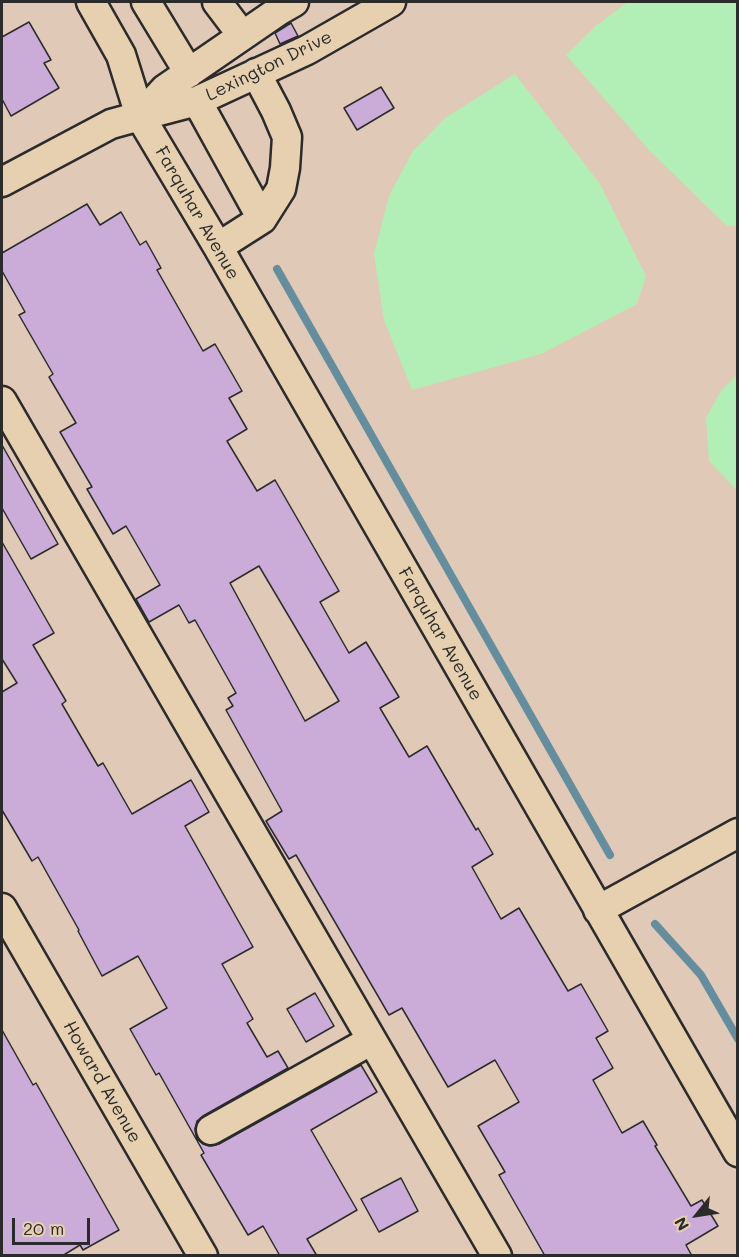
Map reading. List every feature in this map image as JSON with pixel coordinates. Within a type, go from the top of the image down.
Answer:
[{"type":"street","name":"Farquhar Avenue","points":[[91,2],[121,55],[140,116],[218,247],[738,1152]]},
{"type":"street","points":[[146,2],[189,72]]},
{"type":"street","points":[[218,2],[242,35]]},
{"type":"street","name":"Lexington Drive","points":[[140,116],[165,89],[294,2]]},
{"type":"street","name":"Lexington Drive","points":[[2,182],[111,124],[197,102],[307,50],[391,2]]},
{"type":"street","points":[[218,247],[262,219],[281,189],[285,168],[286,137],[276,111],[256,73]]},
{"type":"street","points":[[197,102],[262,219]]},
{"type":"street","points":[[2,401],[372,1040],[492,1254]]},
{"type":"street","points":[[598,910],[738,833]]},
{"type":"street","name":"Howard Avenue","points":[[2,908],[203,1256]]},
{"type":"street","points":[[211,1130],[372,1040]]},
{"type":"green space","points":[[628,2],[737,2],[737,226],[727,226],[651,152],[566,55],[597,25]]},
{"type":"green space","points":[[515,74],[600,184],[646,276],[637,304],[541,354],[412,390],[384,320],[374,254],[389,196],[413,151],[445,118]]},
{"type":"green space","points":[[737,375],[737,490],[709,461],[706,418],[721,391]]},
{"type":"building","points":[[29,22],[51,60],[44,63],[59,88],[11,116],[2,99],[2,37]]},
{"type":"building","points":[[291,23],[298,36],[280,44],[275,33]]},
{"type":"building","points":[[381,87],[394,108],[357,130],[344,108]]},
{"type":"building","points":[[87,204],[100,225],[121,212],[140,245],[146,241],[161,268],[157,270],[203,351],[215,344],[242,391],[229,398],[247,429],[227,441],[257,491],[275,480],[339,591],[320,602],[349,653],[366,642],[399,697],[380,708],[409,757],[427,746],[476,830],[478,828],[493,854],[472,867],[501,919],[519,908],[568,991],[581,984],[608,1031],[596,1038],[613,1068],[593,1080],[622,1133],[643,1121],[657,1145],[655,1146],[691,1206],[702,1200],[718,1226],[686,1245],[692,1256],[545,1256],[499,1175],[505,1172],[478,1126],[519,1102],[495,1060],[448,1087],[402,1008],[389,1015],[296,855],[289,859],[266,821],[282,811],[226,710],[233,706],[228,698],[236,693],[195,620],[189,623],[179,605],[149,622],[136,599],[160,585],[126,526],[113,534],[87,489],[92,487],[60,432],[76,423],[49,377],[53,374],[19,315],[25,312],[2,271],[2,253]],"holes":[[[259,566],[339,701],[305,721],[230,583]]]},
{"type":"building","points":[[2,445],[58,544],[31,559],[2,508]]},
{"type":"building","points":[[2,542],[54,633],[33,645],[66,701],[62,704],[98,766],[103,763],[132,814],[191,780],[209,812],[185,826],[253,947],[222,964],[253,1019],[247,1023],[267,1057],[278,1051],[288,1068],[203,1116],[197,1121],[195,1129],[197,1139],[210,1146],[219,1144],[361,1065],[377,1092],[311,1130],[357,1210],[307,1239],[317,1256],[280,1256],[263,1226],[248,1235],[201,1155],[204,1153],[159,1073],[156,1075],[130,1029],[167,1008],[138,956],[102,976],[38,857],[32,861],[2,810],[2,692],[17,683],[2,659]]},
{"type":"building","points":[[315,993],[334,1026],[306,1042],[287,1009]]},
{"type":"building","points":[[2,1030],[33,1085],[36,1083],[119,1230],[83,1250],[80,1245],[62,1256],[2,1256]]},
{"type":"building","points":[[401,1178],[418,1211],[379,1232],[361,1199]]},
{"type":"waterway","points":[[277,269],[610,855]]},
{"type":"waterway","points":[[655,924],[701,975],[738,1039]]}]
